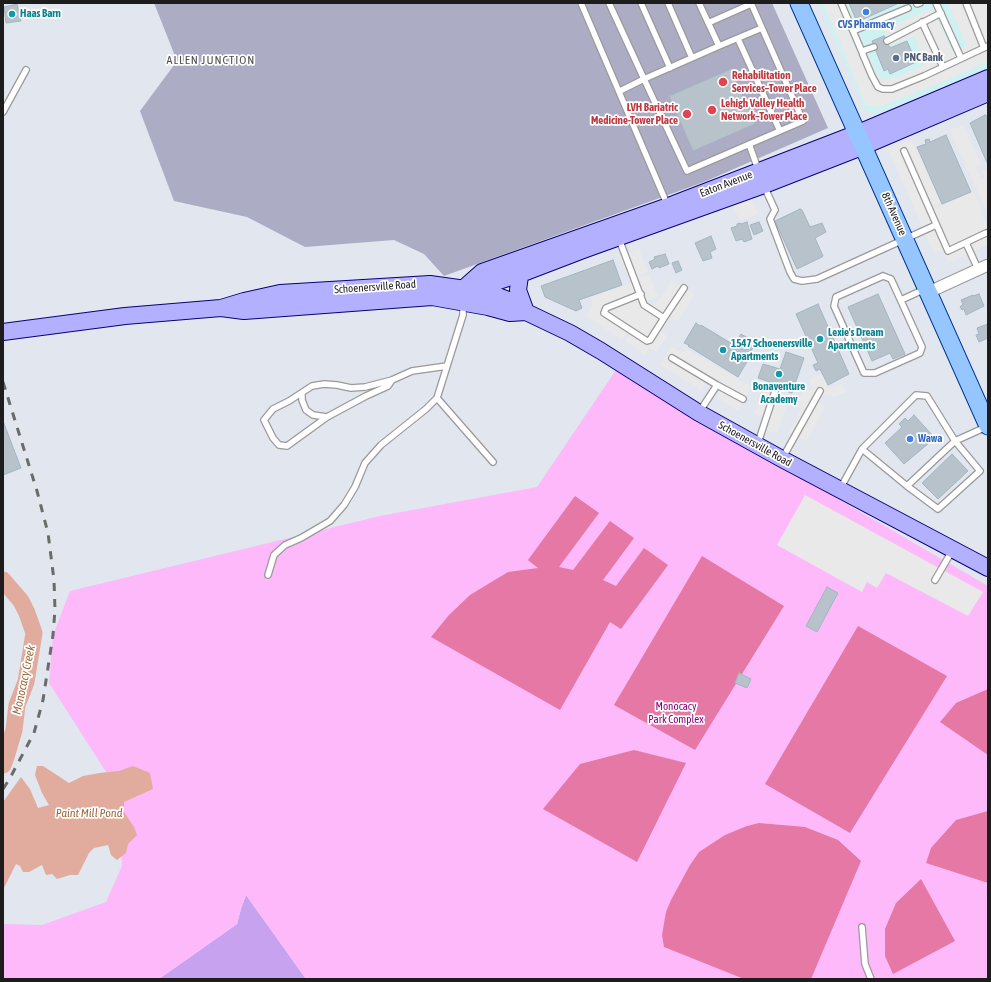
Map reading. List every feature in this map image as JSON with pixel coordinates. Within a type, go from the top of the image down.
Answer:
[{"type":"main road","name":"8th Avenue","points":[[799,3],[988,426]]},
{"type":"main road","name":"Eaton Avenue","points":[[861,140],[988,78]]},
{"type":"main road","name":"Eaton Avenue","points":[[432,297],[463,295],[523,273],[618,237],[761,178],[988,93]]},
{"type":"main road","name":"Eaton Avenue","points":[[463,295],[482,272],[668,206],[761,178]]},
{"type":"main road","points":[[523,273],[520,276],[518,290],[526,312]]},
{"type":"main road","name":"Schoenersville Road","points":[[3,332],[125,316],[221,308],[244,301],[280,294],[430,284],[463,295],[488,292],[516,303],[526,312],[570,333],[699,413],[782,459],[988,568]]},
{"type":"main road","name":"Schoenersville Road","points":[[221,308],[244,311],[432,297]]},
{"type":"street","points":[[928,290],[983,267]]},
{"type":"lane","points":[[580,3],[620,91],[668,206]]},
{"type":"lane","points":[[609,3],[687,171],[804,121],[751,4],[708,23]]},
{"type":"lane","points":[[640,3],[670,68]]},
{"type":"lane","points":[[668,3],[692,58]]},
{"type":"lane","points":[[698,3],[719,46]]},
{"type":"lane","points":[[841,3],[853,31],[864,51],[866,64],[878,87],[883,89],[892,89],[924,76],[986,47],[966,3]]},
{"type":"lane","points":[[936,3],[961,58]]},
{"type":"lane","points":[[853,31],[908,8]]},
{"type":"lane","points":[[887,41],[941,13]]},
{"type":"lane","points":[[922,22],[943,67]]},
{"type":"lane","points":[[620,91],[644,79],[762,28]]},
{"type":"lane","points":[[738,39],[780,131]]},
{"type":"lane","points":[[864,51],[874,47]]},
{"type":"lane","points":[[3,112],[26,70]]},
{"type":"lane","points":[[749,144],[761,178],[775,210],[770,219],[790,272],[794,278],[802,282],[816,279],[936,225]]},
{"type":"lane","points":[[904,151],[948,252],[986,233]]},
{"type":"lane","points":[[618,237],[644,305],[664,318]]},
{"type":"lane","points":[[966,242],[983,267]]},
{"type":"lane","points":[[883,276],[891,279],[901,300],[922,347],[920,353],[875,373],[864,373],[834,306],[836,297],[883,276]]},
{"type":"lane","points":[[641,294],[606,308],[604,313],[647,341],[650,340],[684,288]]},
{"type":"lane","points":[[901,300],[928,290]]},
{"type":"lane","points":[[268,575],[274,555],[285,545],[301,538],[330,521],[344,505],[355,487],[365,463],[381,445],[426,409],[437,398],[463,315],[463,295]]},
{"type":"lane","points":[[672,358],[743,399]]},
{"type":"lane","points":[[392,380],[388,386],[327,417],[287,446],[279,445],[273,438],[264,420],[273,409],[312,386],[337,384],[351,388],[365,387],[392,380],[412,371],[447,366]]},
{"type":"lane","points":[[699,413],[717,385]]},
{"type":"lane","points":[[757,445],[775,391]]},
{"type":"lane","points":[[782,459],[820,391]]},
{"type":"lane","points":[[302,393],[302,400],[306,410],[313,415],[327,417]]},
{"type":"lane","points":[[840,489],[862,449],[916,395],[927,396],[955,441],[980,471],[938,510],[862,449]]},
{"type":"lane","points":[[437,398],[493,462]]},
{"type":"lane","points":[[907,486],[955,441],[988,426]]},
{"type":"lane","points":[[935,580],[953,549]]},
{"type":"lane","points":[[862,927],[865,964],[871,979]]},
{"type":"shaded area","points":[[154,3],[772,3],[828,128],[704,182],[444,276],[424,254],[394,240],[305,247],[247,217],[174,201],[140,111],[177,61]]},
{"type":"shaded area","points":[[818,3],[988,3],[988,71],[875,115],[866,111]]},
{"type":"shaded area","points":[[823,3],[846,3],[876,73],[883,80],[897,77],[925,65],[914,36],[891,45],[884,30],[932,8],[953,53],[967,46],[948,3],[988,3],[988,61],[956,76],[879,107],[866,105]]},
{"type":"shaded area","points":[[963,125],[981,164],[976,167],[981,179],[985,177],[982,171],[988,168],[988,215],[950,130]]},
{"type":"shaded area","points":[[912,140],[941,203],[934,206],[935,209],[973,191],[982,210],[980,212],[988,227],[988,245],[949,263],[943,249],[934,253],[888,149]]},
{"type":"shaded area","points":[[751,198],[758,214],[740,221],[733,206]]},
{"type":"shaded area","points":[[639,249],[648,272],[640,275],[641,277],[649,275],[658,297],[647,302],[654,306],[672,280],[695,294],[677,321],[670,317],[661,331],[667,336],[656,352],[649,348],[645,355],[625,341],[630,335],[627,333],[622,340],[586,316],[593,305],[591,297],[631,283],[620,256]]},
{"type":"shaded area","points":[[671,346],[683,353],[686,348],[752,387],[738,411],[716,398],[720,390],[707,382],[702,390],[660,365]]},
{"type":"shaded area","points":[[823,373],[829,388],[842,384],[846,392],[834,397],[827,394],[822,396],[819,402],[825,406],[807,441],[789,433],[802,408],[795,405],[805,387],[811,390],[813,388],[809,379]]},
{"type":"shaded area","points":[[764,386],[790,396],[777,434],[759,427],[762,417],[754,414]]},
{"type":"shaded area","points":[[805,495],[983,592],[968,616],[886,573],[877,588],[867,582],[862,592],[777,545]]},
{"type":"shaded area","points":[[246,895],[306,979],[159,979],[237,924]]},
{"type":"green space","name":"Monocacy Park Complex","points":[[616,370],[988,586],[988,979],[306,979],[246,895],[237,924],[159,979],[3,979],[3,924],[42,925],[106,902],[122,866],[117,789],[49,683],[53,635],[70,591],[380,516],[537,487]]},
{"type":"green space","points":[[575,496],[599,513],[559,567],[573,570],[610,521],[634,538],[603,580],[616,586],[644,548],[668,565],[621,629],[610,622],[560,710],[431,637],[449,615],[470,595],[508,572],[538,568],[528,560]]},
{"type":"green space","points":[[702,556],[784,606],[695,750],[614,705]]},
{"type":"green space","points":[[858,626],[947,676],[850,833],[765,784]]},
{"type":"green space","points":[[988,689],[988,755],[940,722],[956,703]]},
{"type":"green space","points":[[634,750],[686,763],[637,862],[543,809],[580,764]]},
{"type":"green space","points":[[988,811],[988,883],[926,863],[931,848],[956,820]]},
{"type":"green space","points":[[759,823],[805,827],[838,840],[861,861],[811,979],[744,979],[664,947],[662,935],[666,912],[690,865],[699,852],[725,835]]},
{"type":"green space","points":[[921,879],[955,941],[893,974],[885,956],[885,929],[896,903]]},
{"type":"water","name":"Paint Mill Pond","points":[[37,766],[43,766],[69,783],[83,776],[119,771],[133,766],[150,773],[153,789],[124,802],[124,812],[134,827],[137,835],[128,844],[126,853],[117,860],[111,855],[108,845],[94,848],[89,853],[78,875],[70,875],[57,879],[52,874],[46,875],[42,865],[29,872],[23,872],[20,866],[16,864],[3,890],[3,802],[21,777],[30,789],[38,808],[49,805],[42,793],[35,775]]},
{"type":"building","name":"CVS Pharmacy","points":[[849,3],[899,3],[857,22]]},
{"type":"building","name":"Haas Barn","points":[[17,4],[21,21],[6,23],[4,7]]},
{"type":"building","name":"PNC Bank","points":[[884,36],[890,48],[907,41],[916,62],[890,74],[888,69],[884,71],[872,41]]},
{"type":"building","name":"Lehigh Valley Health Network–Tower Place","points":[[731,69],[755,124],[693,151],[669,96]]},
{"type":"building","points":[[985,115],[988,115],[988,165],[970,123]]},
{"type":"building","points":[[946,135],[971,192],[942,204],[917,147],[926,144],[925,140],[929,139],[930,142]]},
{"type":"building","points":[[800,209],[802,210],[810,227],[822,223],[826,232],[815,238],[823,256],[797,269],[775,221]]},
{"type":"building","points":[[747,222],[752,239],[744,242],[742,239],[736,241],[731,228],[737,226],[737,224]]},
{"type":"building","points":[[759,222],[763,231],[754,235],[750,225]]},
{"type":"building","points":[[711,236],[716,249],[710,252],[712,258],[703,261],[695,243]]},
{"type":"building","points":[[665,254],[669,264],[652,269],[649,262],[655,259],[654,257]]},
{"type":"building","points":[[613,260],[622,285],[579,300],[582,308],[576,311],[545,297],[541,286]]},
{"type":"building","points":[[678,261],[682,270],[676,273],[672,263]]},
{"type":"building","points":[[878,294],[905,354],[893,359],[890,353],[872,361],[848,307]]},
{"type":"building","points":[[979,294],[984,306],[966,315],[964,309],[962,310],[960,307],[963,304],[961,300]]},
{"type":"building","name":"Lexie's Dream Apartments","points":[[818,304],[849,374],[828,385],[820,369],[816,371],[813,365],[818,363],[796,314]]},
{"type":"building","name":"1547 Schoenersville Apartments","points":[[696,323],[734,345],[741,334],[756,343],[738,377],[684,343]]},
{"type":"building","points":[[988,324],[988,338],[979,342],[976,335],[979,334],[977,328]]},
{"type":"building","name":"Bonaventure Academy","points":[[786,352],[804,358],[792,393],[774,387],[775,384],[758,378],[763,364],[780,369]]},
{"type":"building","name":"Wawa","points":[[914,415],[933,436],[928,442],[929,443],[904,464],[885,443],[902,427],[899,424],[905,418],[908,421]]},
{"type":"building","points":[[3,421],[21,468],[3,475]]},
{"type":"building","name":"Wawa","points":[[952,454],[968,471],[938,499],[922,483]]},
{"type":"building","points":[[827,587],[838,593],[817,632],[806,626]]},
{"type":"building","points":[[739,673],[751,679],[747,688],[735,683]]},
{"type":"waterway","name":"Monocacy Creek","points":[[3,580],[21,601],[34,633],[26,682],[17,705],[14,730],[3,765]]},
{"type":"railway","points":[[3,382],[37,491],[48,533],[54,580],[55,610],[53,635],[43,700],[34,733],[3,789]]},
{"type":"place","name":"CVS Pharmacy","points":[[866,12]]},
{"type":"place","name":"Haas Barn","points":[[12,14]]},
{"type":"place","name":"PNC Bank","points":[[896,58]]},
{"type":"place","name":"Rehabilitation Services–Tower Place","points":[[723,82]]},
{"type":"place","name":"Lehigh Valley Health Network–Tower Place","points":[[712,110]]},
{"type":"place","name":"LVH Bariatric Medicine-Tower Place","points":[[687,114]]},
{"type":"place","name":"Lexie's Dream Apartments","points":[[820,339]]},
{"type":"place","name":"1547 Schoenersville Apartments","points":[[723,350]]},
{"type":"place","name":"Bonaventure Academy","points":[[779,374]]},
{"type":"place","name":"Wawa","points":[[910,439]]},
{"type":"district","name":"ALLEN JUNCTION","points":[[211,60]]}]
